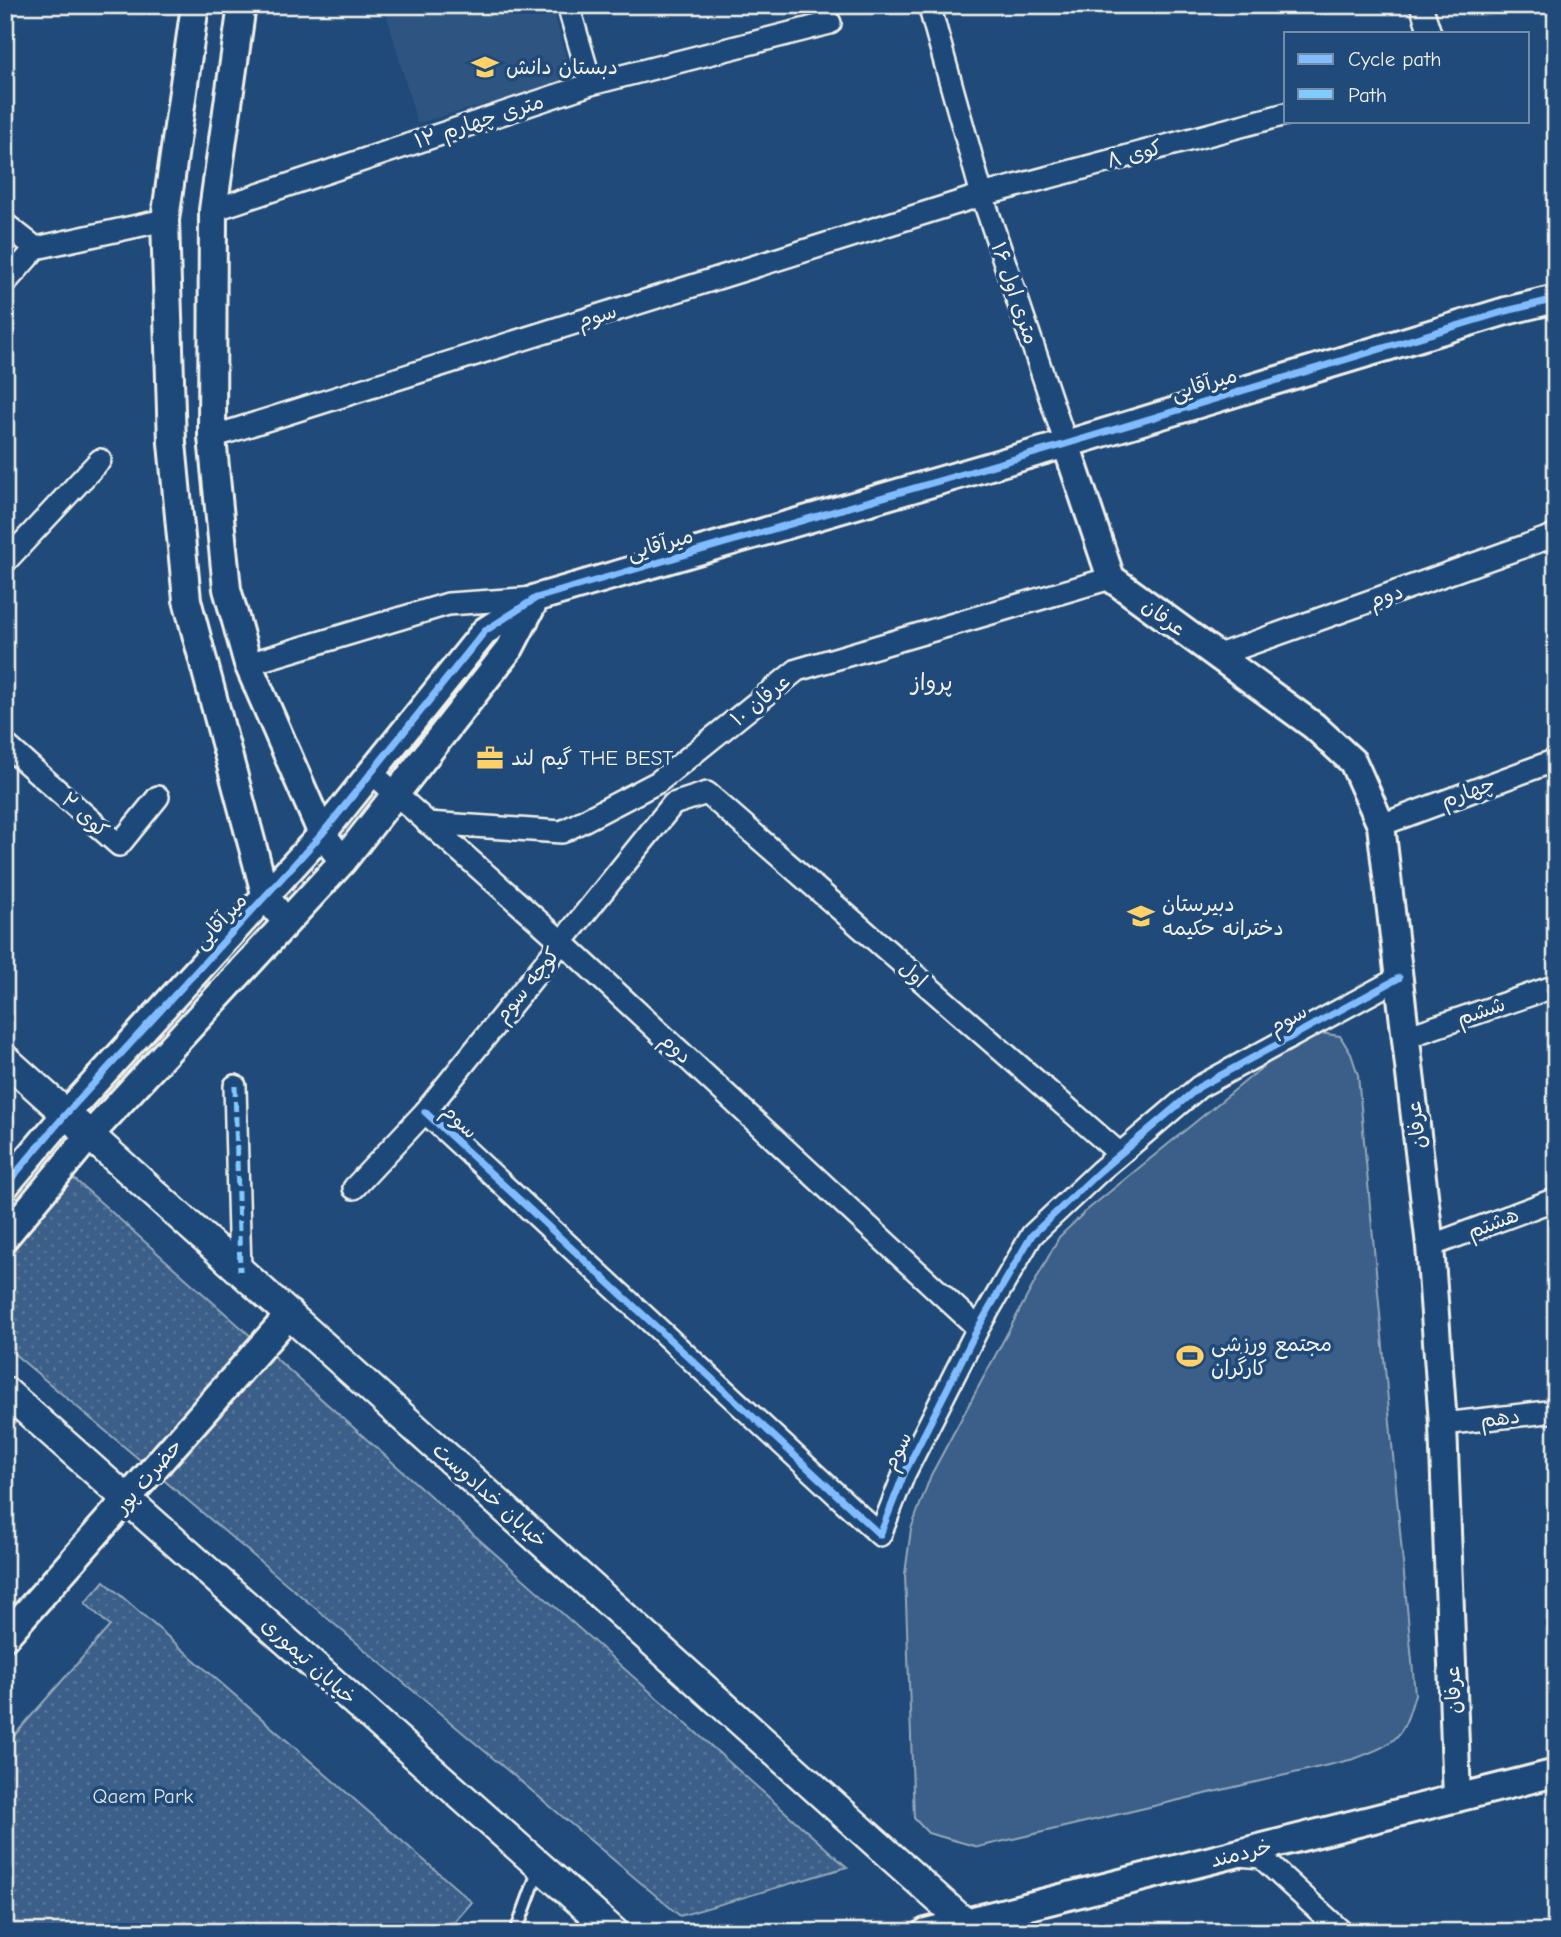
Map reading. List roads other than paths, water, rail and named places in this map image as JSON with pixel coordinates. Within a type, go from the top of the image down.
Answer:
[{"type":"main road","name":"خیابان خدادوست","points":[[5,1059],[969,1927]]},
{"type":"main road","name":"خیابان تیموری","points":[[5,1391],[611,1931]]},
{"type":"street","points":[[195,5],[165,220],[172,443],[187,600],[266,897],[286,922]]},
{"type":"street","points":[[242,5],[213,210],[212,437],[227,589],[248,664],[322,834],[343,861]]},
{"type":"street","points":[[568,5],[590,84]]},
{"type":"street","name":"۱۶ متری اول","points":[[929,5],[982,195],[1111,578]]},
{"type":"street","points":[[1422,5],[1430,32]]},
{"type":"street","name":"۱۲ متری چهارم","points":[[213,210],[590,84],[830,23]]},
{"type":"street","name":"کوی ۸","points":[[982,195],[1284,115]]},
{"type":"street","name":"سوم","points":[[212,437],[982,195]]},
{"type":"street","points":[[5,283],[36,248],[165,220]]},
{"type":"street","points":[[5,224],[36,248]]},
{"type":"street","name":"میرآقایی","points":[[5,1186],[65,1115],[322,834],[485,631],[536,598],[1556,299]]},
{"type":"street","points":[[5,562],[100,460]]},
{"type":"street","name":"دوم","points":[[1216,656],[1556,535]]},
{"type":"street","name":"عرفان","points":[[1111,578],[1314,726],[1353,762],[1381,825],[1430,1246],[1443,1424],[1457,1798]]},
{"type":"street","name":"عرفان ۱۰","points":[[427,823],[562,832],[657,782],[797,670],[1111,578]]},
{"type":"street","points":[[248,664],[448,604],[536,598]]},
{"type":"street","points":[[5,1237],[90,1135],[343,861],[510,648],[536,598]]},
{"type":"street","name":"کوی ۲","points":[[5,744],[119,845],[158,796]]},
{"type":"street","name":"چهارم","points":[[1381,825],[1556,760]]},
{"type":"street","name":"دوم","points":[[371,772],[562,942],[978,1328]]},
{"type":"street","name":"کوچه سوم","points":[[354,1188],[425,1112],[673,804],[707,793]]},
{"type":"street","name":"اول","points":[[707,793],[1120,1154]]},
{"type":"street","name":"سوم","points":[[425,1112],[880,1535],[904,1474],[978,1328],[1032,1234],[1199,1087],[1399,978]]},
{"type":"street","name":"ششم","points":[[1406,1037],[1556,986]]},
{"type":"street","points":[[235,1086],[240,1271]]},
{"type":"street","name":"هشتم","points":[[1430,1246],[1556,1199]]},
{"type":"street","name":"حضرت پور","points":[[5,1637],[290,1314]]},
{"type":"street","name":"دهم","points":[[1443,1424],[1556,1411]]},
{"type":"street","name":"خردمند","points":[[926,1932],[969,1927],[1234,1854],[1556,1773]]},
{"type":"street","points":[[1234,1854],[1261,1857],[1342,1932]]},
{"type":"lane","points":[[516,1932],[540,1867]]},
{"type":"place","name":"دبستان دانش","points":[[485,67]]},
{"type":"place","name":"گیم لند THE BEST","points":[[490,758]]},
{"type":"place","name":"دبیرستان دخترانه حکیمه","points":[[1141,916]]},
{"type":"place","name":"مجتمع ورزشی کارگران","points":[[1190,1356]]},
{"type":"district","name":"پرواز","points":[[932,682]]},
{"type":"park label","name":"Qaem Park","points":[[143,1796]]}]
